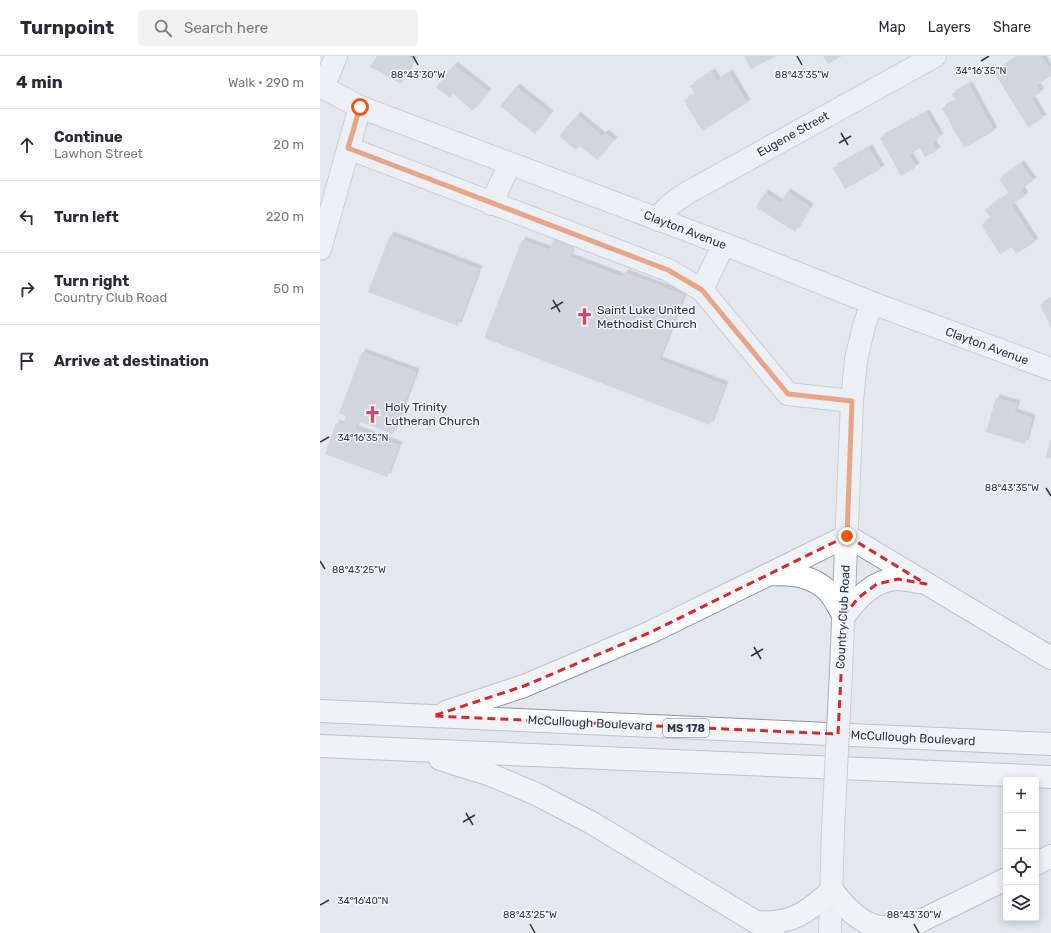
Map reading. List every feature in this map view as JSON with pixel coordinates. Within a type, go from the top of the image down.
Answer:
[{"type":"highway","points":[[433,716],[524,686],[651,632],[847,536],[1051,658]]},
{"type":"highway","points":[[771,574],[796,575],[814,582],[829,593],[844,616],[858,598],[877,584],[887,580],[898,579],[926,584]]},
{"type":"highway","name":"McCullough Boulevard","points":[[320,711],[1051,744]]},
{"type":"highway","points":[[320,746],[1051,777]]},
{"type":"highway","points":[[410,750],[491,775],[536,794],[592,823],[766,928],[771,923],[793,919],[803,914],[832,890],[849,911],[862,920],[876,926],[901,930],[1003,879]]},
{"type":"highway","points":[[1039,862],[1051,856]]},
{"type":"street","points":[[322,87],[336,56]]},
{"type":"street","name":"Eugene Street","points":[[658,220],[662,212],[668,206],[687,193],[935,56]]},
{"type":"street","name":"Clayton Avenue","points":[[322,87],[360,107],[724,244],[872,303],[1051,369]]},
{"type":"street","points":[[320,249],[360,107]]},
{"type":"street","points":[[348,148],[491,204],[668,270],[702,290],[788,394],[852,401]]},
{"type":"street","points":[[491,204],[510,164]]},
{"type":"street","points":[[702,290],[724,244]]},
{"type":"street","name":"Country Club Road","points":[[830,933],[833,830],[844,616],[852,401],[856,360],[864,326],[872,303]]},
{"type":"highlighted area","points":[[847,536],[926,584],[898,579],[877,584],[858,598],[844,616],[838,734],[433,716],[524,686],[651,632]]},
{"type":"building","points":[[377,56],[406,56],[414,60],[401,84],[370,67]]},
{"type":"building","points":[[744,56],[776,56],[751,69]]},
{"type":"building","points":[[823,56],[842,56],[828,64]]},
{"type":"building","points":[[1020,56],[1041,56],[1051,72],[1051,76],[1036,85],[1041,92],[1031,98],[1043,118],[1028,127],[994,72]]},
{"type":"building","points":[[454,65],[488,92],[473,111],[453,94],[450,98],[436,87]]},
{"type":"building","points":[[712,72],[717,81],[729,73],[747,103],[702,131],[684,101],[695,94],[690,86]]},
{"type":"building","points":[[969,85],[994,131],[964,148],[942,108],[956,101],[952,94]]},
{"type":"building","points":[[516,87],[550,114],[535,134],[500,106]]},
{"type":"building","points":[[926,113],[940,137],[932,142],[937,151],[925,157],[920,148],[909,155],[916,167],[901,176],[880,138]]},
{"type":"building","points":[[577,115],[602,136],[605,133],[614,140],[597,160],[580,146],[576,150],[559,136]]},
{"type":"building","points":[[869,148],[881,169],[845,189],[833,168]]},
{"type":"building","points":[[1021,164],[1033,181],[1021,189],[1025,196],[1011,205],[1035,242],[1016,254],[1012,247],[1000,254],[981,225],[991,218],[985,210],[1009,194],[999,179]]},
{"type":"building","points":[[787,192],[810,207],[795,232],[756,207],[765,193],[780,203]]},
{"type":"building","points":[[390,235],[479,269],[458,326],[368,292]]},
{"type":"building","name":"Saint Luke United Methodist Church","points":[[555,235],[575,243],[569,257],[622,277],[625,273],[684,295],[659,360],[725,385],[710,425],[484,338],[522,240],[549,250]]},
{"type":"building","points":[[1051,299],[1051,327],[1040,305]]},
{"type":"building","name":"Holy Trinity Lutheran Church","points":[[362,352],[416,372],[393,434],[358,421],[355,429],[399,445],[387,477],[325,454],[336,423],[343,426],[346,416],[339,413]]},
{"type":"building","points":[[996,398],[1017,404],[1014,412],[1032,418],[1025,444],[986,432]]},
{"type":"building","points":[[1051,440],[1051,458],[1046,457]]},
{"type":"place","name":"Saint Luke United Methodist Church","points":[[584,317]]},
{"type":"place","name":"Holy Trinity Lutheran Church","points":[[372,414]]},
{"type":"route","points":[[360,107],[348,148],[491,204],[668,270],[702,290],[788,394],[852,401],[847,536]]}]
